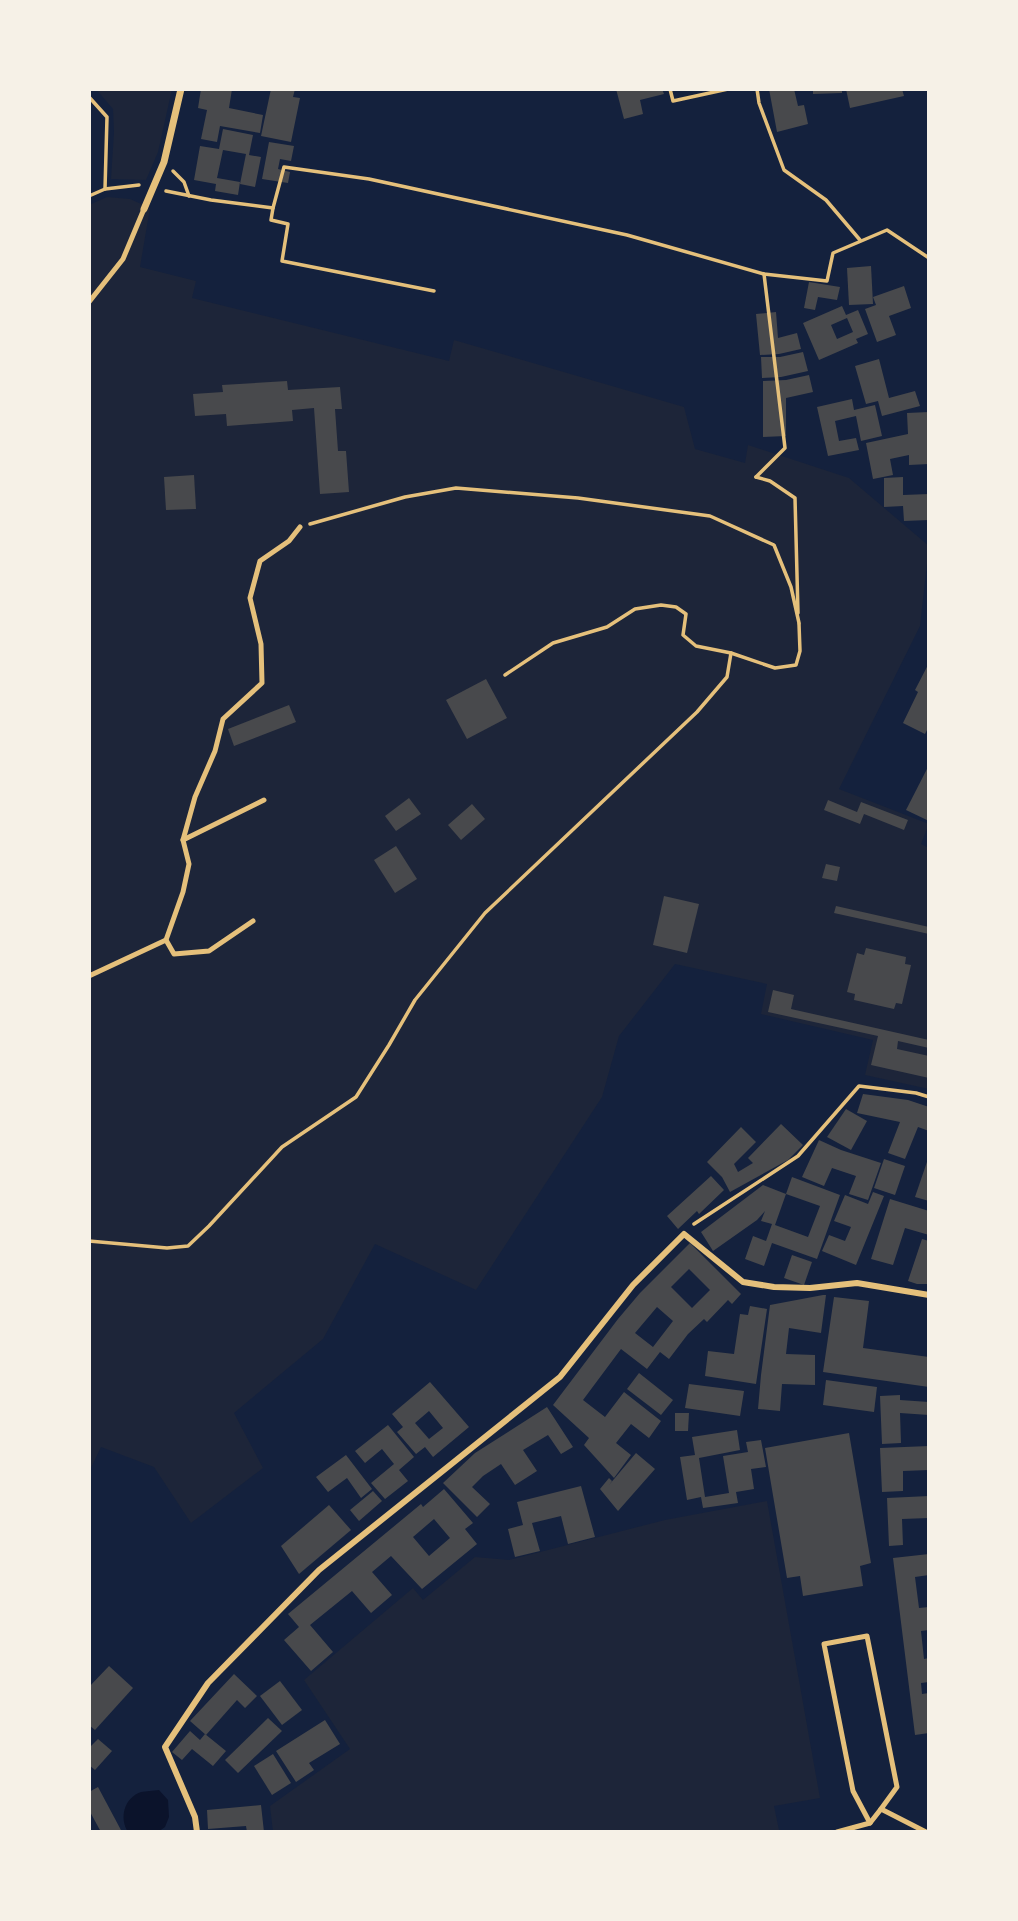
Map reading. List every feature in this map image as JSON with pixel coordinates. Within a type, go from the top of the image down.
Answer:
[{"type":"street","points":[[144,209],[164,162],[181,89]]},
{"type":"street","points":[[197,1832],[195,1817],[165,1747],[208,1683],[318,1570],[560,1377],[633,1285],[684,1234],[743,1282],[786,1288],[857,1283],[929,1295]]},
{"type":"lane","points":[[89,302],[123,259],[144,209]]},
{"type":"lane","points":[[89,976],[166,940],[183,892],[189,864],[183,840],[195,797],[215,751],[223,719],[262,683],[261,644],[250,598],[260,561],[289,541],[300,527]]},
{"type":"lane","points":[[183,840],[264,800]]},
{"type":"lane","points":[[166,940],[174,954],[209,951],[253,921]]},
{"type":"lane","points":[[837,1832],[870,1823],[897,1787],[867,1636],[824,1644],[853,1791],[870,1823]]},
{"type":"lane","points":[[881,1809],[926,1832]]},
{"type":"path","points":[[670,89],[673,101],[728,89]]},
{"type":"path","points":[[757,89],[759,103],[785,170],[826,200],[860,240]]},
{"type":"path","points":[[89,97],[107,117],[104,189]]},
{"type":"path","points":[[164,162],[184,182],[189,195]]},
{"type":"path","points":[[434,291],[282,261],[288,225],[271,220],[284,167],[369,179],[627,235],[764,274],[827,281],[833,253],[887,230],[929,258]]},
{"type":"path","points":[[89,196],[104,189],[139,185]]},
{"type":"path","points":[[160,190],[273,208]]},
{"type":"path","points":[[505,676],[553,643],[607,627],[635,609],[662,605],[676,607],[685,614],[683,635],[696,646],[731,653],[775,668],[796,665],[800,651],[795,498],[770,481],[756,477],[785,448],[764,274]]},
{"type":"path","points":[[300,527],[405,497],[456,488],[578,498],[710,516],[774,545],[791,587],[799,623]]},
{"type":"path","points":[[89,1241],[167,1248],[187,1246],[282,1147],[356,1097],[415,1000],[485,913],[697,712],[727,677],[731,653]]},
{"type":"path","points":[[684,1234],[696,1222],[798,1156],[859,1086],[929,1097]]},
{"type":"shaded area","points":[[96,89],[172,89],[158,152],[146,180],[111,179],[113,109]]},
{"type":"shaded area","points":[[107,197],[130,199],[150,208],[140,267],[196,281],[192,298],[449,361],[454,340],[684,407],[695,449],[745,463],[748,445],[849,478],[929,546],[920,626],[839,789],[929,824],[921,844],[929,848],[929,1089],[865,1075],[873,1040],[761,1014],[767,984],[675,964],[619,1036],[602,1097],[476,1290],[375,1244],[323,1339],[234,1413],[263,1468],[191,1523],[154,1467],[101,1447],[89,1472],[89,205]]},
{"type":"shaded area","points":[[767,1501],[820,1798],[774,1806],[779,1830],[273,1832],[270,1806],[350,1749],[304,1680],[413,1588],[423,1600],[475,1557],[509,1560],[665,1520]]},
{"type":"shaded area","points":[[159,1790],[168,1800],[169,1817],[165,1827],[158,1832],[128,1832],[124,1821],[127,1804],[141,1792]]},
{"type":"building","points":[[201,89],[232,89],[229,108],[263,115],[260,133],[220,126],[217,142],[201,139],[207,110],[198,108]]},
{"type":"building","points":[[271,89],[295,89],[293,97],[300,98],[291,142],[261,136]]},
{"type":"building","points":[[616,89],[662,89],[664,94],[640,100],[643,114],[624,119]]},
{"type":"building","points":[[769,89],[794,89],[798,106],[804,105],[808,124],[777,132]]},
{"type":"building","points":[[813,89],[842,89],[842,93],[813,94]]},
{"type":"building","points":[[846,89],[902,89],[904,96],[850,108]]},
{"type":"building","points":[[223,129],[253,135],[249,155],[261,157],[255,187],[240,184],[246,154],[223,150],[217,178],[240,182],[238,195],[215,191],[216,184],[194,180],[200,146],[219,149]]},
{"type":"building","points":[[269,142],[294,146],[291,161],[280,159],[278,169],[290,172],[288,183],[262,179]]},
{"type":"building","points":[[871,266],[873,304],[849,305],[847,268]]},
{"type":"building","points":[[809,282],[840,287],[837,300],[818,297],[815,310],[804,308]]},
{"type":"building","points":[[904,286],[911,308],[889,316],[896,335],[877,342],[865,309],[876,305],[873,297]]},
{"type":"building","points":[[842,306],[846,315],[858,310],[868,334],[856,339],[858,343],[819,360],[803,323]],"holes":[[[847,318],[853,332],[837,339],[831,325]]]},
{"type":"building","points":[[776,312],[778,338],[797,333],[801,349],[760,355],[756,314]]},
{"type":"building","points":[[803,352],[808,371],[762,378],[761,357],[780,357]]},
{"type":"building","points":[[879,359],[889,398],[915,391],[920,406],[882,416],[878,401],[866,404],[855,366]]},
{"type":"building","points":[[809,375],[813,392],[786,398],[786,436],[763,437],[763,381]]},
{"type":"building","points":[[287,381],[288,390],[340,387],[342,409],[335,409],[338,451],[346,451],[349,492],[320,494],[314,408],[292,410],[293,421],[227,426],[226,414],[195,416],[193,394],[223,392],[222,385]]},
{"type":"building","points":[[852,399],[854,410],[875,405],[882,436],[861,441],[856,416],[835,421],[839,441],[856,438],[859,450],[828,456],[817,407]]},
{"type":"building","points":[[929,412],[929,464],[909,465],[909,455],[890,459],[893,475],[873,479],[866,443],[908,434],[907,413]]},
{"type":"building","points":[[194,475],[196,509],[166,510],[164,477]]},
{"type":"building","points":[[903,477],[903,495],[929,494],[929,520],[904,521],[903,506],[884,507],[884,478]]},
{"type":"building","points":[[929,663],[929,726],[925,734],[903,723],[918,692],[915,690]]},
{"type":"building","points":[[486,679],[507,718],[467,739],[446,700]]},
{"type":"building","points":[[289,705],[296,722],[234,746],[228,729]]},
{"type":"building","points":[[929,765],[929,821],[906,810]]},
{"type":"building","points":[[409,798],[421,814],[396,831],[385,816]]},
{"type":"building","points":[[828,800],[857,812],[861,802],[908,820],[904,830],[864,814],[860,824],[824,810]]},
{"type":"building","points":[[472,804],[485,819],[461,840],[448,825]]},
{"type":"building","points":[[396,846],[417,879],[395,893],[374,860]]},
{"type":"building","points":[[826,864],[840,867],[837,881],[822,878]]},
{"type":"building","points":[[664,896],[699,904],[687,953],[653,945]]},
{"type":"building","points":[[836,906],[929,927],[929,934],[834,913]]},
{"type":"building","points":[[866,948],[906,957],[905,964],[911,965],[902,1004],[896,1003],[894,1009],[854,1000],[855,994],[847,992],[857,953],[864,955]]},
{"type":"building","points":[[773,990],[794,995],[791,1009],[929,1040],[929,1048],[898,1041],[897,1049],[929,1056],[929,1078],[871,1065],[878,1036],[768,1012]]},
{"type":"building","points":[[863,1094],[908,1100],[929,1107],[929,1131],[918,1127],[905,1159],[888,1153],[900,1122],[857,1113]]},
{"type":"building","points":[[846,1109],[867,1121],[851,1150],[827,1137]]},
{"type":"building","points":[[781,1124],[803,1145],[788,1160],[730,1192],[722,1177],[707,1162],[741,1127],[756,1142],[734,1164],[738,1172],[753,1163],[748,1158]]},
{"type":"building","points":[[819,1140],[881,1163],[868,1200],[849,1194],[856,1176],[832,1168],[824,1186],[802,1177]]},
{"type":"building","points":[[929,1156],[929,1201],[915,1197]]},
{"type":"building","points":[[884,1159],[905,1166],[895,1195],[874,1188]]},
{"type":"building","points":[[711,1176],[724,1190],[699,1214],[697,1211],[678,1229],[667,1216]]},
{"type":"building","points":[[792,1177],[840,1195],[817,1259],[772,1243],[764,1266],[745,1259],[753,1236],[766,1241],[772,1224],[761,1221],[765,1211],[757,1220],[713,1251],[701,1232],[763,1185],[786,1194]],"holes":[[[786,1194],[820,1206],[808,1237],[775,1225]]]},
{"type":"building","points":[[873,1192],[884,1196],[856,1265],[822,1251],[829,1235],[845,1241],[851,1227],[834,1221],[845,1195],[868,1204]]},
{"type":"building","points":[[890,1199],[929,1211],[929,1235],[905,1228],[893,1265],[871,1259]]},
{"type":"building","points":[[922,1239],[929,1241],[929,1284],[908,1281]]},
{"type":"building","points":[[690,1243],[741,1294],[732,1304],[728,1300],[707,1322],[704,1319],[688,1334],[669,1359],[660,1352],[647,1369],[621,1349],[583,1400],[605,1417],[624,1392],[661,1421],[649,1438],[631,1424],[616,1443],[631,1455],[614,1478],[584,1445],[589,1438],[553,1405],[640,1293]],"holes":[[[689,1269],[710,1290],[692,1308],[671,1287]],[[657,1307],[673,1321],[653,1347],[635,1333]]]},
{"type":"building","points":[[792,1255],[812,1262],[804,1285],[784,1278]]},
{"type":"building","points":[[826,1295],[821,1333],[789,1328],[786,1354],[815,1355],[815,1385],[782,1384],[780,1411],[758,1409],[770,1305]]},
{"type":"building","points":[[834,1297],[869,1301],[863,1348],[929,1357],[929,1387],[823,1372]]},
{"type":"building","points":[[750,1306],[767,1309],[756,1384],[705,1376],[708,1351],[734,1354],[740,1314],[748,1315]]},
{"type":"building","points":[[639,1373],[673,1400],[661,1415],[627,1389]]},
{"type":"building","points":[[826,1380],[877,1387],[874,1412],[823,1405]]},
{"type":"building","points":[[430,1382],[469,1427],[433,1457],[425,1447],[416,1454],[397,1432],[403,1427],[392,1414]],"holes":[[[429,1411],[443,1428],[429,1439],[415,1423]]]},
{"type":"building","points":[[689,1384],[744,1391],[740,1416],[685,1408]]},
{"type":"building","points":[[900,1395],[900,1400],[929,1402],[929,1415],[900,1413],[901,1443],[882,1444],[880,1396]]},
{"type":"building","points":[[547,1407],[573,1447],[561,1454],[548,1435],[523,1450],[537,1471],[515,1485],[501,1464],[483,1476],[472,1487],[490,1504],[477,1517],[443,1483],[475,1453]]},
{"type":"building","points":[[675,1413],[689,1413],[688,1431],[675,1431]]},
{"type":"building","points":[[388,1425],[414,1457],[399,1470],[408,1481],[385,1499],[371,1483],[394,1464],[382,1449],[365,1463],[355,1451]]},
{"type":"building","points":[[737,1430],[740,1450],[699,1458],[705,1497],[729,1493],[723,1456],[748,1452],[746,1442],[761,1440],[766,1467],[751,1469],[754,1489],[736,1492],[738,1503],[703,1508],[701,1497],[687,1500],[680,1457],[695,1455],[692,1437]]},
{"type":"building","points":[[849,1433],[871,1563],[860,1566],[863,1586],[803,1596],[800,1576],[787,1578],[765,1448]]},
{"type":"building","points":[[929,1446],[929,1470],[903,1471],[903,1491],[882,1492],[880,1448]]},
{"type":"building","points":[[636,1453],[655,1469],[618,1511],[600,1489],[609,1478],[612,1481],[609,1485]]},
{"type":"building","points":[[346,1455],[372,1489],[361,1498],[347,1478],[328,1492],[316,1477]]},
{"type":"building","points":[[581,1486],[595,1537],[568,1544],[561,1516],[532,1523],[540,1551],[515,1557],[508,1529],[523,1525],[517,1502]]},
{"type":"building","points":[[444,1489],[473,1523],[465,1529],[477,1544],[422,1589],[391,1556],[372,1572],[392,1595],[371,1613],[352,1591],[310,1625],[333,1652],[311,1671],[284,1640],[299,1627],[288,1614],[421,1504],[423,1507]],"holes":[[[434,1519],[450,1538],[429,1556],[413,1537]]]},
{"type":"building","points":[[373,1491],[382,1501],[359,1521],[350,1510]]},
{"type":"building","points":[[929,1496],[929,1518],[902,1519],[903,1545],[889,1546],[887,1498]]},
{"type":"building","points":[[329,1505],[351,1530],[299,1574],[281,1546]]},
{"type":"building","points":[[929,1554],[929,1575],[915,1577],[919,1608],[929,1607],[929,1630],[921,1631],[924,1659],[929,1658],[929,1682],[921,1683],[922,1694],[929,1693],[929,1733],[915,1735],[893,1558]]},
{"type":"building","points":[[109,1666],[133,1688],[95,1730],[89,1725],[89,1687]]},
{"type":"building","points":[[234,1674],[257,1696],[245,1708],[237,1700],[206,1735],[190,1721]]},
{"type":"building","points":[[280,1681],[302,1710],[282,1725],[260,1696]]},
{"type":"building","points":[[268,1718],[282,1731],[238,1773],[225,1760]]},
{"type":"building","points":[[325,1720],[340,1744],[309,1763],[314,1770],[296,1782],[276,1751]]},
{"type":"building","points":[[190,1731],[200,1740],[205,1734],[226,1751],[213,1766],[192,1749],[182,1760],[172,1752]]},
{"type":"building","points":[[98,1739],[112,1751],[95,1770],[89,1765],[89,1748]]},
{"type":"building","points":[[273,1754],[291,1783],[272,1795],[254,1766]]},
{"type":"building","points":[[98,1787],[122,1832],[101,1832],[89,1810],[89,1792]]},
{"type":"building","points":[[261,1805],[264,1832],[247,1832],[246,1826],[208,1829],[207,1810]]}]
